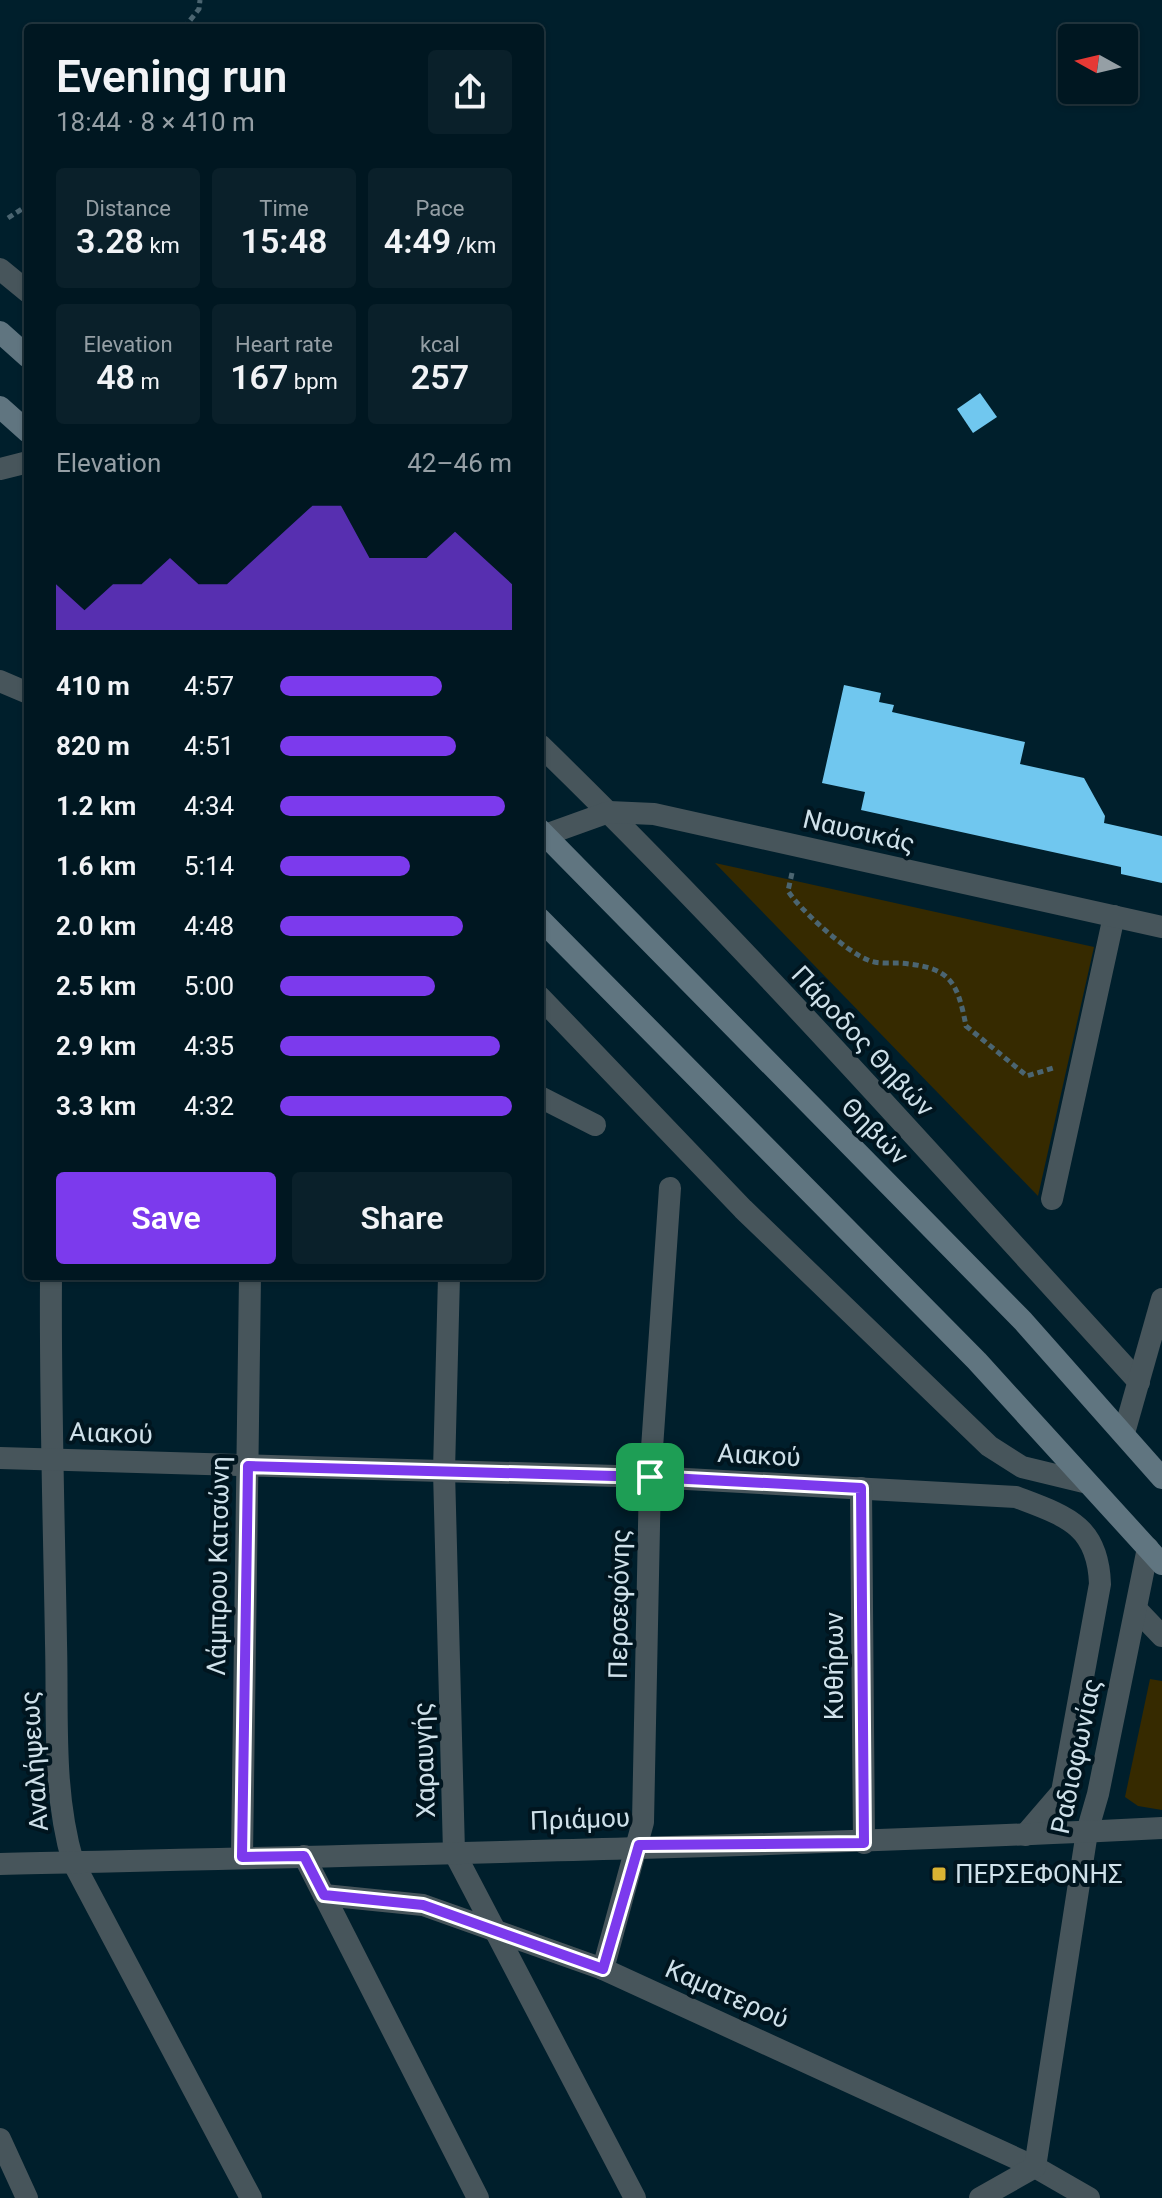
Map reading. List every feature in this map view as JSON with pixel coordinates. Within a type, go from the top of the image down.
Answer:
[{"type":"main road","points":[[0,332],[24,353]]},
{"type":"main road","points":[[0,407],[24,428]]},
{"type":"main road","name":"Θηβών","points":[[544,834],[1023,1321],[1162,1478]]},
{"type":"main road","points":[[544,923],[977,1361],[1084,1482],[1155,1556]]},
{"type":"street","points":[[0,269],[24,289]]},
{"type":"street","points":[[0,469],[24,463]]},
{"type":"street","points":[[0,681],[24,691]]},
{"type":"street","points":[[0,697],[24,700]]},
{"type":"street","name":"Πάροδος Θηβών","points":[[544,749],[609,812],[871,1089],[1139,1382]]},
{"type":"street","name":"Ναυσικάς","points":[[544,833],[609,812],[654,814],[1162,927]]},
{"type":"street","points":[[1052,1199],[1114,916]]},
{"type":"street","points":[[544,1001],[743,1209],[989,1446],[1022,1467],[1084,1482]]},
{"type":"street","points":[[544,1099],[595,1125]]},
{"type":"street","name":"Περσεφόνης","points":[[603,1969],[643,1822],[650,1477],[670,1188]]},
{"type":"street","name":"Αναλήψεως","points":[[51,1280],[50,1459],[57,1768],[65,1837],[73,1862],[251,2198]]},
{"type":"street","name":"Λάμπρου Κατσώνη","points":[[242,1857],[250,1280]]},
{"type":"street","name":"Χαραυγής","points":[[449,1280],[444,1471],[454,1852],[635,2198]]},
{"type":"street","points":[[1124,1433],[1162,1299]]},
{"type":"street","name":"Αιακού","points":[[0,1458],[650,1477],[1016,1497],[1048,1509],[1085,1529],[1099,1555],[1100,1584],[1062,1792],[1025,1835]]},
{"type":"street","name":"Κυθήρων","points":[[861,1488],[864,1843]]},
{"type":"street","name":"Ραδιοφωνίας","points":[[1035,2167],[1087,1832],[1136,1609],[1155,1556]]},
{"type":"street","points":[[1136,1609],[1162,1636]]},
{"type":"street","name":"Πριάμου","points":[[0,1864],[639,1845],[864,1843],[1162,1828]]},
{"type":"street","points":[[304,1856],[478,2198]]},
{"type":"street","name":"Καματερού","points":[[324,1895],[423,1905],[603,1969],[1035,2167],[1089,2198]]},
{"type":"street","points":[[0,2139],[27,2198]]},
{"type":"street","points":[[980,2198],[1035,2167]]},
{"type":"path","points":[[187,24],[199,9],[200,0]]},
{"type":"path","points":[[8,218],[24,208]]},
{"type":"path","points":[[792,873],[788,891],[798,908],[867,960],[924,965],[948,975],[960,993],[966,1026],[1027,1076],[1042,1073],[1084,1051]]},
{"type":"shaded area","points":[[715,863],[1094,947],[1038,1196]]},
{"type":"shaded area","points":[[1150,1679],[1162,1681],[1162,1810],[1138,1806],[1125,1797]]},
{"type":"building","points":[[980,393],[997,417],[973,433],[957,409]]},
{"type":"building","points":[[844,685],[881,693],[879,702],[894,705],[892,712],[1025,742],[1020,764],[1084,778],[1105,816],[1104,823],[1162,836],[1162,883],[1121,874],[1121,867],[861,810],[865,792],[822,783]]},
{"type":"place","name":"ΠΕΡΣΕΦΟΝΗΣ","points":[[939,1874]]},
{"type":"route","points":[[248,1466],[650,1477],[861,1488],[864,1843],[639,1845],[603,1969],[423,1905],[324,1895],[304,1856],[242,1857],[248,1466]]}]
